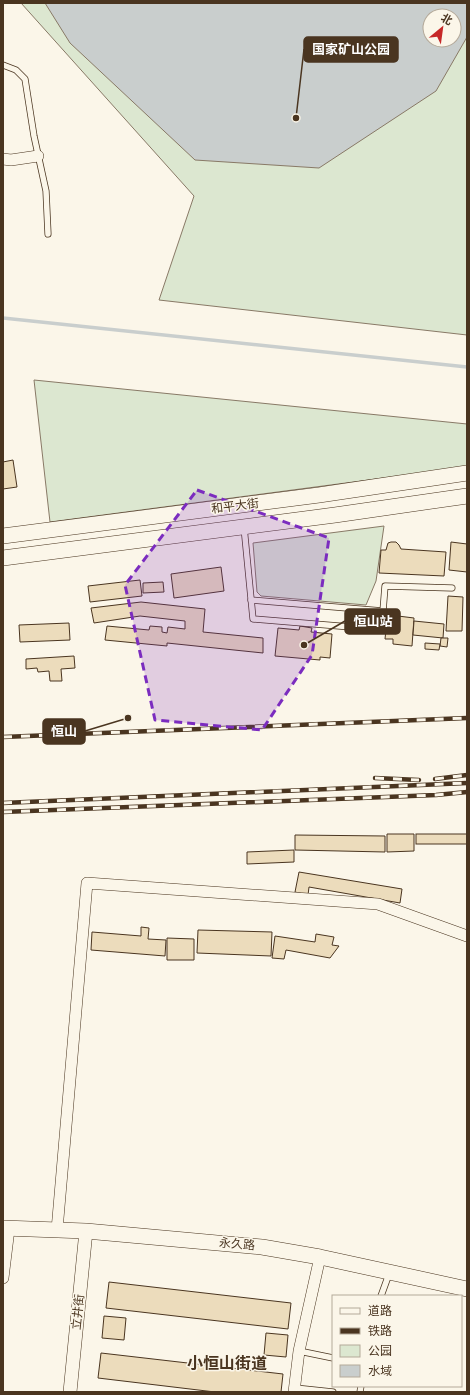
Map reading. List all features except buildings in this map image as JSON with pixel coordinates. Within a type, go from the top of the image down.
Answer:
[{"type":"main road","name":"和平大街","points":[[3,536],[318,495],[467,473]]},
{"type":"main road","name":"和平大街","points":[[3,558],[467,496]]},
{"type":"main road","name":"永久路","points":[[6,1229],[86,1231],[262,1247],[320,1257],[467,1288]]},
{"type":"street","points":[[3,159],[12,160],[38,156]]},
{"type":"street","points":[[57,1230],[86,883],[378,904],[467,936]]},
{"type":"street","points":[[3,1278],[6,1229]]},
{"type":"street","name":"立井街","points":[[70,1392],[86,1231]]},
{"type":"street","points":[[294,1390],[299,1351],[320,1257]]},
{"type":"lane","points":[[3,65],[16,70],[25,79],[38,156],[46,191],[48,234]]},
{"type":"lane","points":[[244,527],[253,619],[351,627]]},
{"type":"lane","points":[[251,600],[383,611],[385,586],[452,588]]},
{"type":"lane","points":[[381,1295],[390,1272]]},
{"type":"lane","points":[[299,1351],[332,1358]]},
{"type":"lane","points":[[294,1390],[333,1392]]},
{"type":"highlighted area","points":[[197,490],[329,538],[312,655],[262,730],[155,720],[125,585]]},
{"type":"green space","points":[[21,3],[467,3],[467,335],[159,300],[194,196]]},
{"type":"green space","points":[[34,380],[467,424],[467,467],[50,522]]},
{"type":"green space","points":[[384,526],[376,581],[366,605],[261,596],[257,592],[253,543]]},
{"type":"water","points":[[45,3],[467,3],[467,37],[462,46],[462,8],[422,8],[422,48],[461,48],[436,91],[319,168],[195,160],[70,43]]},
{"type":"waterway","points":[[3,318],[467,367]]},
{"type":"railway","points":[[3,737],[467,718]]},
{"type":"railway","points":[[435,779],[467,775]]},
{"type":"railway","points":[[375,778],[419,780]]},
{"type":"railway","points":[[3,803],[467,783]]},
{"type":"railway","points":[[3,812],[436,795],[467,792]]},
{"type":"place","name":"国家矿山公园","points":[[296,118]]},
{"type":"place","name":"恒山站","points":[[304,645]]},
{"type":"place","name":"恒山","points":[[128,718]]},
{"type":"district","name":"小恒山街道","points":[[227,1363]]}]
